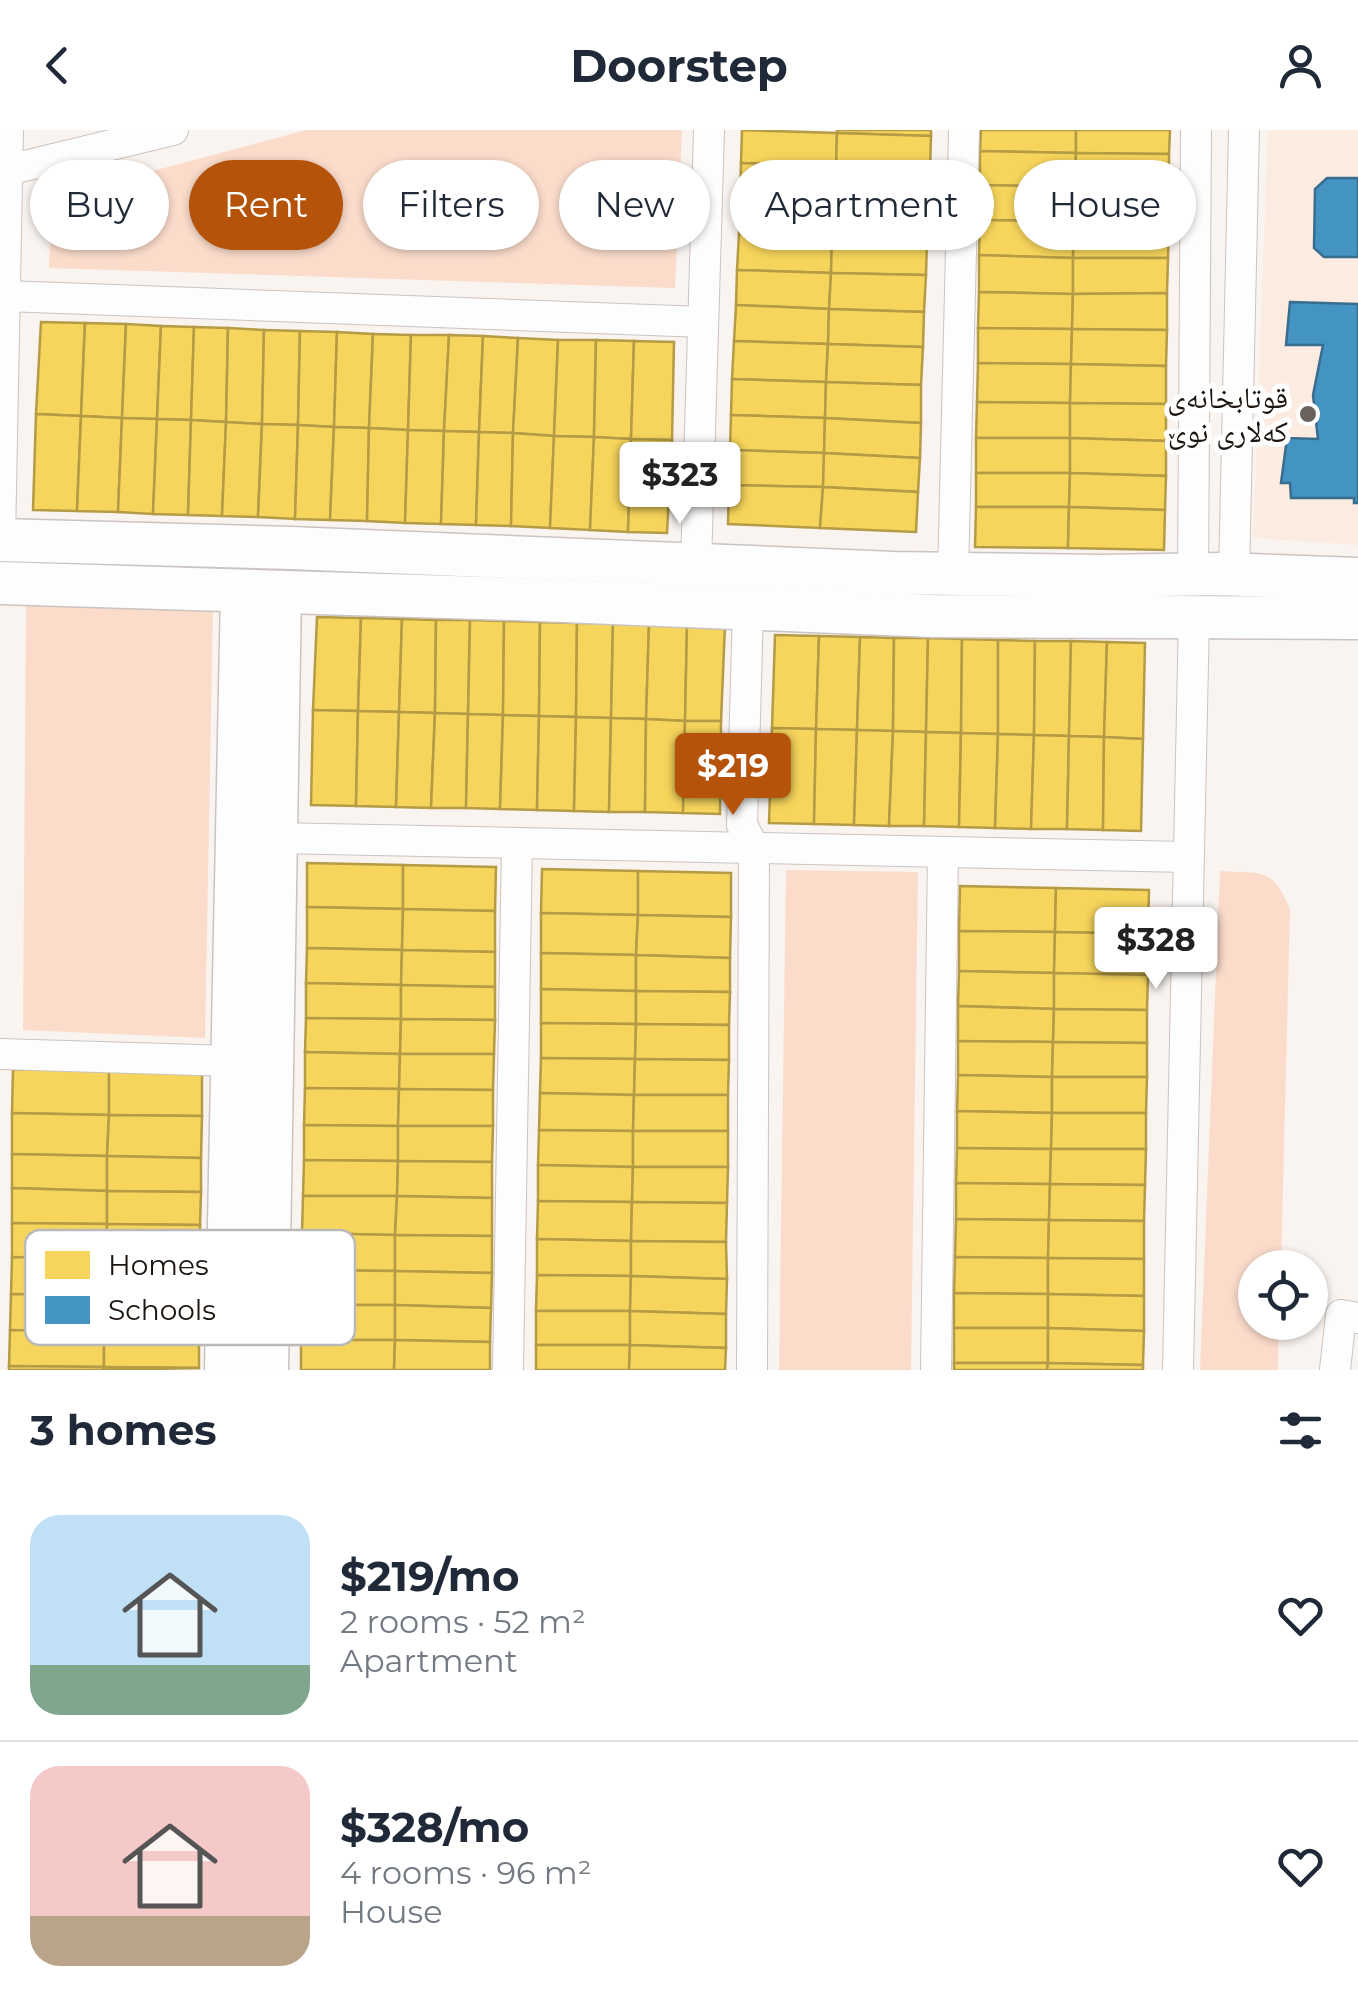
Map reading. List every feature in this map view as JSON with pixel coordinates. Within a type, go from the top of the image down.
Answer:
[{"type":"street","points":[[8,130],[0,540],[953,574],[1207,588],[1358,618]]},
{"type":"street","points":[[8,170],[173,130]]},
{"type":"street","points":[[696,564],[709,130]]},
{"type":"street","points":[[953,574],[964,130]]},
{"type":"street","points":[[1196,130],[1207,588]]},
{"type":"street","points":[[1178,1370],[1189,857],[1244,130]]},
{"type":"street","points":[[5,296],[703,322]]},
{"type":"street","points":[[0,583],[933,616],[1207,588],[1358,579]]},
{"type":"street","points":[[248,1230],[276,838],[261,592]]},
{"type":"street","points":[[250,1230],[232,1061],[261,592]]},
{"type":"street","points":[[748,608],[742,825],[754,848],[752,1370]]},
{"type":"street","points":[[276,838],[1189,857]]},
{"type":"street","points":[[508,1370],[517,843]]},
{"type":"street","points":[[936,1370],[942,852]]},
{"type":"street","points":[[0,1054],[232,1061]]},
{"type":"street","points":[[1336,1370],[1341,1315],[1358,1318]]},
{"type":"street","points":[[226,1370],[230,1345]]},
{"type":"street","points":[[263,1345],[266,1370]]},
{"type":"shaded area","points":[[307,130],[682,130],[681,160],[559,160],[559,250],[677,250],[675,288],[49,268],[50,250],[169,250],[169,167],[189,161],[189,250],[343,250],[343,160],[194,160]]},
{"type":"shaded area","name":"قوتابخانەی کەلاری نوێ","points":[[1268,130],[1358,130],[1358,545],[1253,538]]},
{"type":"shaded area","points":[[26,605],[213,611],[205,1038],[23,1030]]},
{"type":"shaded area","points":[[786,870],[918,872],[911,1370],[779,1370]]},
{"type":"shaded area","points":[[1220,871],[1256,873],[1277,885],[1290,909],[1281,1250],[1238,1250],[1238,1340],[1279,1340],[1278,1370],[1200,1370]]},
{"type":"building: Homes","points":[[742,130],[837,133],[836,160],[741,160]]},
{"type":"building: Homes","points":[[931,130],[931,136],[837,133]]},
{"type":"building: Homes","points":[[981,130],[1076,130],[1076,153],[980,151]]},
{"type":"building: Homes","points":[[1076,130],[1170,130],[1169,154],[1076,153]]},
{"type":"building: Homes","points":[[837,133],[931,136],[930,160],[836,160]]},
{"type":"building: Homes","points":[[980,151],[1076,153],[1076,160],[1014,160],[1014,186],[994,185],[994,160],[980,160]]},
{"type":"building: Homes","points":[[1076,153],[1169,154],[1169,160],[1076,160]]},
{"type":"building: Homes","points":[[994,185],[1014,186],[1014,220],[994,220]]},
{"type":"building: Homes","points":[[994,220],[1014,220],[1014,250],[1073,250],[1073,258],[979,255],[979,250],[994,250]]},
{"type":"building: Homes","points":[[738,250],[832,250],[831,273],[737,270]]},
{"type":"building: Homes","points":[[832,250],[927,250],[926,275],[831,273]]},
{"type":"building: Homes","points":[[1073,250],[1168,250],[1168,258],[1073,258]]},
{"type":"building: Homes","points":[[979,255],[1073,258],[1073,294],[979,292]]},
{"type":"building: Homes","points":[[1073,258],[1168,258],[1167,293],[1073,294]]},
{"type":"building: Homes","points":[[737,270],[831,273],[829,309],[736,305]]},
{"type":"building: Homes","points":[[831,273],[926,275],[924,312],[829,309]]},
{"type":"building: Homes","points":[[979,292],[1073,294],[1072,329],[978,328]]},
{"type":"building: Homes","points":[[1167,293],[1167,330],[1072,329],[1073,294]]},
{"type":"building: Homes","points":[[736,305],[829,309],[828,344],[734,341]]},
{"type":"building: Homes","points":[[829,309],[924,312],[923,347],[828,344]]},
{"type":"building: Homes","points":[[41,322],[85,323],[81,416],[36,414]]},
{"type":"building: Homes","points":[[85,323],[126,324],[122,418],[81,416]]},
{"type":"building: Homes","points":[[126,324],[161,326],[157,419],[122,418]]},
{"type":"building: Homes","points":[[161,326],[194,327],[191,420],[157,419]]},
{"type":"building: Homes","points":[[194,327],[228,328],[226,422],[191,420]]},
{"type":"building: Homes","points":[[228,328],[264,330],[262,424],[226,422]]},
{"type":"building: Homes","points":[[978,328],[1072,329],[1071,364],[978,363]]},
{"type":"building: Homes","points":[[1072,329],[1167,330],[1166,366],[1071,364]]},
{"type":"building: Homes","points":[[264,330],[300,331],[298,425],[262,424]]},
{"type":"building: Homes","points":[[300,331],[337,332],[334,427],[298,425]]},
{"type":"building: Homes","points":[[337,332],[373,334],[369,428],[334,427]]},
{"type":"building: Homes","points":[[373,334],[411,335],[408,430],[369,428]]},
{"type":"building: Homes","points":[[411,335],[449,335],[444,431],[408,430]]},
{"type":"building: Homes","points":[[449,335],[483,336],[479,432],[444,431]]},
{"type":"building: Homes","points":[[483,336],[518,338],[513,433],[479,432]]},
{"type":"building: Homes","points":[[518,338],[558,340],[554,436],[513,433]]},
{"type":"building: Homes","points":[[558,340],[596,340],[594,437],[554,436]]},
{"type":"building: Homes","points":[[596,340],[634,341],[631,439],[594,437]]},
{"type":"building: Homes","points":[[634,341],[674,342],[672,440],[631,439]]},
{"type":"building: Homes","points":[[734,341],[828,344],[826,382],[732,379]]},
{"type":"building: Homes","points":[[828,344],[923,347],[921,385],[826,382]]},
{"type":"building: Homes","points":[[978,363],[1071,364],[1070,403],[977,402]]},
{"type":"building: Homes","points":[[1071,364],[1166,366],[1166,404],[1070,403]]},
{"type":"building: Homes","points":[[732,379],[826,382],[825,418],[731,415]]},
{"type":"building: Homes","points":[[826,382],[921,385],[921,423],[825,418]]},
{"type":"building: Homes","points":[[977,402],[1070,403],[1070,438],[976,438]]},
{"type":"building: Homes","points":[[1070,403],[1166,404],[1166,441],[1070,438]]},
{"type":"building: Homes","points":[[36,414],[81,416],[77,511],[33,510]]},
{"type":"building: Homes","points":[[731,415],[825,418],[824,453],[730,450]]},
{"type":"building: Homes","points":[[81,416],[122,418],[118,512],[77,511]]},
{"type":"building: Homes","points":[[122,418],[157,419],[153,514],[118,512]]},
{"type":"building: Homes","points":[[825,418],[921,423],[920,458],[824,453]]},
{"type":"building: Homes","points":[[157,419],[191,420],[188,515],[153,514]]},
{"type":"building: Homes","points":[[191,420],[226,422],[222,516],[188,515]]},
{"type":"building: Homes","points":[[226,422],[262,424],[258,517],[222,516]]},
{"type":"building: Homes","points":[[262,424],[298,425],[295,519],[258,517]]},
{"type":"building: Homes","points":[[298,425],[334,427],[330,520],[295,519]]},
{"type":"building: Homes","points":[[334,427],[369,428],[367,521],[330,520]]},
{"type":"building: Homes","points":[[369,428],[408,430],[405,523],[367,521]]},
{"type":"building: Homes","points":[[408,430],[444,431],[441,524],[405,523]]},
{"type":"building: Homes","points":[[444,431],[479,432],[476,525],[441,524]]},
{"type":"building: Homes","points":[[479,432],[513,433],[511,526],[476,525]]},
{"type":"building: Homes","points":[[513,433],[554,436],[550,528],[511,526]]},
{"type":"building: Homes","points":[[554,436],[594,437],[590,530],[550,528]]},
{"type":"building: Homes","points":[[594,437],[631,439],[628,532],[590,530]]},
{"type":"building: Homes","points":[[976,438],[1070,438],[1070,473],[976,473]]},
{"type":"building: Homes","points":[[1070,438],[1166,441],[1166,476],[1070,473]]},
{"type":"building: Homes","points":[[631,439],[672,440],[667,533],[628,532]]},
{"type":"building: Homes","points":[[730,450],[824,453],[823,487],[729,485]]},
{"type":"building: Homes","points":[[824,453],[920,458],[918,492],[823,487]]},
{"type":"building: Homes","points":[[976,473],[1070,473],[1069,507],[976,507]]},
{"type":"building: Homes","points":[[1070,473],[1166,476],[1165,510],[1069,507]]},
{"type":"building: Homes","points":[[729,485],[823,487],[820,528],[728,524]]},
{"type":"building: Homes","points":[[823,487],[918,492],[916,532],[820,528]]},
{"type":"building: Homes","points":[[976,507],[1069,507],[1068,548],[975,547]]},
{"type":"building: Homes","points":[[1069,507],[1165,510],[1164,550],[1068,548]]},
{"type":"building: Homes","points":[[317,617],[361,618],[358,711],[313,710]]},
{"type":"building: Homes","points":[[361,618],[402,619],[399,712],[358,711]]},
{"type":"building: Homes","points":[[402,619],[436,620],[435,713],[399,712]]},
{"type":"building: Homes","points":[[436,620],[470,620],[468,714],[435,713]]},
{"type":"building: Homes","points":[[470,620],[504,621],[503,715],[468,714]]},
{"type":"building: Homes","points":[[504,621],[540,622],[539,716],[503,715]]},
{"type":"building: Homes","points":[[540,622],[577,623],[576,717],[539,716]]},
{"type":"building: Homes","points":[[577,623],[613,623],[611,718],[576,717]]},
{"type":"building: Homes","points":[[613,623],[649,624],[646,719],[611,718]]},
{"type":"building: Homes","points":[[649,624],[687,625],[685,721],[646,719]]},
{"type":"building: Homes","points":[[687,625],[725,625],[721,721],[685,721]]},
{"type":"building: Homes","points":[[775,635],[819,636],[816,729],[772,728]]},
{"type":"building: Homes","points":[[819,636],[860,637],[857,730],[816,729]]},
{"type":"building: Homes","points":[[860,637],[894,638],[893,731],[857,730]]},
{"type":"building: Homes","points":[[894,638],[928,638],[926,732],[893,731]]},
{"type":"building: Homes","points":[[928,638],[962,639],[961,733],[926,732]]},
{"type":"building: Homes","points":[[962,639],[998,640],[998,734],[961,733]]},
{"type":"building: Homes","points":[[998,640],[1035,641],[1034,735],[998,734]]},
{"type":"building: Homes","points":[[1035,641],[1071,641],[1069,736],[1034,735]]},
{"type":"building: Homes","points":[[1071,641],[1107,642],[1104,737],[1069,736]]},
{"type":"building: Homes","points":[[1107,642],[1145,643],[1143,739],[1104,737]]},
{"type":"building: Homes","points":[[313,710],[358,711],[356,806],[311,805]]},
{"type":"building: Homes","points":[[358,711],[399,712],[396,807],[356,806]]},
{"type":"building: Homes","points":[[399,712],[435,713],[431,808],[396,807]]},
{"type":"building: Homes","points":[[435,713],[468,714],[466,808],[431,808]]},
{"type":"building: Homes","points":[[468,714],[503,715],[500,809],[466,808]]},
{"type":"building: Homes","points":[[503,715],[539,716],[537,810],[500,809]]},
{"type":"building: Homes","points":[[539,716],[576,717],[574,811],[537,810]]},
{"type":"building: Homes","points":[[576,717],[611,718],[609,812],[574,811]]},
{"type":"building: Homes","points":[[611,718],[646,719],[645,812],[609,812]]},
{"type":"building: Homes","points":[[646,719],[685,721],[683,813],[645,812]]},
{"type":"building: Homes","points":[[685,721],[721,721],[720,814],[683,813]]},
{"type":"building: Homes","points":[[772,728],[816,729],[814,824],[769,823]]},
{"type":"building: Homes","points":[[816,729],[857,730],[854,825],[814,824]]},
{"type":"building: Homes","points":[[857,730],[893,731],[889,826],[854,825]]},
{"type":"building: Homes","points":[[893,731],[926,732],[924,826],[889,826]]},
{"type":"building: Homes","points":[[926,732],[961,733],[959,827],[924,826]]},
{"type":"building: Homes","points":[[961,733],[998,734],[995,828],[959,827]]},
{"type":"building: Homes","points":[[998,734],[1034,735],[1031,829],[995,828]]},
{"type":"building: Homes","points":[[1034,735],[1069,736],[1067,829],[1031,829]]},
{"type":"building: Homes","points":[[1069,736],[1104,737],[1103,830],[1067,829]]},
{"type":"building: Homes","points":[[1104,737],[1143,739],[1141,831],[1103,830]]},
{"type":"building: Homes","points":[[307,863],[403,865],[403,909],[307,907]]},
{"type":"building: Homes","points":[[403,865],[496,867],[495,911],[403,909]]},
{"type":"building: Homes","points":[[542,869],[638,871],[638,915],[541,913]]},
{"type":"building: Homes","points":[[638,871],[731,873],[731,917],[638,915]]},
{"type":"building: Homes","points":[[960,886],[1056,888],[1055,932],[959,931]]},
{"type":"building: Homes","points":[[1056,888],[1149,890],[1148,934],[1055,932]]},
{"type":"building: Homes","points":[[307,907],[403,909],[402,950],[307,948]]},
{"type":"building: Homes","points":[[403,909],[495,911],[495,952],[402,950]]},
{"type":"building: Homes","points":[[541,913],[638,915],[636,955],[541,953]]},
{"type":"building: Homes","points":[[638,915],[731,917],[730,958],[636,955]]},
{"type":"building: Homes","points":[[959,931],[1055,932],[1054,973],[959,971]]},
{"type":"building: Homes","points":[[1055,932],[1148,934],[1148,975],[1054,973]]},
{"type":"building: Homes","points":[[307,948],[402,950],[401,985],[306,983]]},
{"type":"building: Homes","points":[[402,950],[495,952],[495,987],[401,985]]},
{"type":"building: Homes","points":[[541,953],[636,955],[636,991],[541,989]]},
{"type":"building: Homes","points":[[636,955],[730,958],[730,992],[636,991]]},
{"type":"building: Homes","points":[[959,971],[1054,973],[1054,1009],[958,1006]]},
{"type":"building: Homes","points":[[1054,973],[1148,975],[1147,1010],[1054,1009]]},
{"type":"building: Homes","points":[[306,983],[401,985],[401,1019],[306,1018]]},
{"type":"building: Homes","points":[[401,985],[495,987],[495,1020],[401,1019]]},
{"type":"building: Homes","points":[[541,989],[636,991],[636,1024],[541,1023]]},
{"type":"building: Homes","points":[[636,991],[730,992],[729,1025],[636,1024]]},
{"type":"building: Homes","points":[[958,1006],[1054,1009],[1053,1042],[958,1041]]},
{"type":"building: Homes","points":[[1054,1009],[1147,1010],[1147,1043],[1053,1042]]},
{"type":"building: Homes","points":[[306,1018],[401,1019],[400,1054],[305,1052]]},
{"type":"building: Homes","points":[[401,1019],[495,1020],[494,1054],[400,1054]]},
{"type":"building: Homes","points":[[541,1023],[636,1024],[635,1059],[541,1058]]},
{"type":"building: Homes","points":[[636,1024],[729,1025],[729,1060],[635,1059]]},
{"type":"building: Homes","points":[[958,1041],[1053,1042],[1052,1077],[958,1075]]},
{"type":"building: Homes","points":[[1053,1042],[1147,1043],[1147,1077],[1052,1077]]},
{"type":"building: Homes","points":[[305,1052],[400,1054],[399,1089],[305,1088]]},
{"type":"building: Homes","points":[[400,1054],[494,1054],[493,1090],[399,1089]]},
{"type":"building: Homes","points":[[541,1058],[635,1059],[634,1095],[540,1093]]},
{"type":"building: Homes","points":[[635,1059],[729,1060],[728,1095],[634,1095]]},
{"type":"building: Homes","points":[[13,1069],[109,1070],[109,1115],[12,1113]]},
{"type":"building: Homes","points":[[109,1070],[202,1073],[202,1116],[109,1115]]},
{"type":"building: Homes","points":[[958,1075],[1052,1077],[1052,1113],[957,1111]]},
{"type":"building: Homes","points":[[1052,1077],[1147,1077],[1146,1113],[1052,1113]]},
{"type":"building: Homes","points":[[305,1088],[399,1089],[398,1126],[304,1125]]},
{"type":"building: Homes","points":[[399,1089],[493,1090],[493,1126],[398,1126]]},
{"type":"building: Homes","points":[[540,1093],[634,1095],[633,1131],[539,1130]]},
{"type":"building: Homes","points":[[634,1095],[728,1095],[728,1131],[633,1131]]},
{"type":"building: Homes","points":[[957,1111],[1052,1113],[1051,1149],[957,1148]]},
{"type":"building: Homes","points":[[12,1113],[109,1115],[107,1156],[12,1154]]},
{"type":"building: Homes","points":[[1052,1113],[1146,1113],[1146,1149],[1051,1149]]},
{"type":"building: Homes","points":[[109,1115],[202,1116],[201,1158],[107,1156]]},
{"type":"building: Homes","points":[[304,1125],[398,1126],[398,1161],[304,1160]]},
{"type":"building: Homes","points":[[398,1126],[493,1126],[492,1162],[398,1161]]},
{"type":"building: Homes","points":[[539,1130],[633,1131],[633,1167],[538,1165]]},
{"type":"building: Homes","points":[[633,1131],[728,1131],[728,1167],[633,1167]]},
{"type":"building: Homes","points":[[957,1148],[1051,1149],[1050,1184],[956,1183]]},
{"type":"building: Homes","points":[[1051,1149],[1146,1149],[1145,1185],[1050,1184]]},
{"type":"building: Homes","points":[[12,1154],[107,1156],[107,1191],[12,1188]]},
{"type":"building: Homes","points":[[107,1156],[201,1158],[201,1192],[107,1191]]},
{"type":"building: Homes","points":[[304,1160],[398,1161],[397,1196],[303,1196]]},
{"type":"building: Homes","points":[[398,1161],[492,1162],[492,1198],[397,1196]]},
{"type":"building: Homes","points":[[538,1165],[633,1167],[632,1202],[538,1201]]},
{"type":"building: Homes","points":[[633,1167],[728,1167],[727,1203],[632,1202]]},
{"type":"building: Homes","points":[[956,1183],[1050,1184],[1049,1220],[956,1219]]},
{"type":"building: Homes","points":[[1050,1184],[1145,1185],[1144,1221],[1049,1220]]},
{"type":"building: Homes","points":[[12,1188],[107,1191],[107,1224],[12,1223]]},
{"type":"building: Homes","points":[[107,1191],[201,1192],[200,1225],[107,1224]]},
{"type":"building: Homes","points":[[303,1196],[397,1196],[395,1235],[302,1230]]},
{"type":"building: Homes","points":[[397,1196],[492,1198],[492,1236],[395,1235]]},
{"type":"building: Homes","points":[[538,1201],[632,1202],[631,1241],[537,1239]]},
{"type":"building: Homes","points":[[632,1202],[727,1203],[726,1242],[631,1241]]},
{"type":"building: Homes","points":[[956,1219],[1049,1220],[1048,1258],[955,1257]]},
{"type":"building: Homes","points":[[1049,1220],[1144,1221],[1144,1259],[1048,1258]]},
{"type":"building: Homes","points":[[12,1223],[107,1224],[107,1230],[25,1230],[25,1257],[12,1257]]},
{"type":"building: Homes","points":[[107,1224],[200,1225],[200,1230],[107,1230]]},
{"type":"building: Homes","points":[[355,1234],[395,1235],[395,1271],[355,1271]]},
{"type":"building: Homes","points":[[395,1235],[492,1236],[492,1273],[395,1271]]},
{"type":"building: Homes","points":[[537,1239],[631,1241],[631,1276],[537,1275]]},
{"type":"building: Homes","points":[[631,1241],[726,1242],[727,1279],[631,1276]]},
{"type":"building: Homes","points":[[12,1257],[25,1257],[25,1294],[11,1294]]},
{"type":"building: Homes","points":[[955,1257],[1048,1258],[1048,1294],[954,1293]]},
{"type":"building: Homes","points":[[1048,1258],[1144,1259],[1144,1296],[1048,1294]]},
{"type":"building: Homes","points":[[355,1271],[395,1271],[395,1305],[355,1305]]},
{"type":"building: Homes","points":[[395,1271],[492,1273],[491,1308],[395,1305]]},
{"type":"building: Homes","points":[[537,1275],[631,1276],[630,1311],[536,1311]]},
{"type":"building: Homes","points":[[631,1276],[727,1279],[726,1314],[630,1311]]},
{"type":"building: Homes","points":[[954,1293],[1048,1294],[1048,1328],[954,1328]]},
{"type":"building: Homes","points":[[11,1294],[25,1294],[25,1330],[10,1330]]},
{"type":"building: Homes","points":[[1048,1294],[1144,1296],[1144,1331],[1048,1328]]},
{"type":"building: Homes","points":[[355,1305],[395,1305],[395,1340],[355,1340]]},
{"type":"building: Homes","points":[[395,1305],[491,1308],[490,1342],[395,1340]]},
{"type":"building: Homes","points":[[536,1311],[630,1311],[630,1345],[536,1345]]},
{"type":"building: Homes","points":[[630,1311],[726,1314],[726,1348],[630,1345]]},
{"type":"building: Homes","points":[[954,1328],[1048,1328],[1048,1363],[954,1363]]},
{"type":"building: Homes","points":[[1048,1328],[1144,1331],[1143,1365],[1048,1363]]},
{"type":"building: Homes","points":[[10,1330],[25,1330],[25,1345],[104,1345],[104,1367],[9,1366]]},
{"type":"building: Homes","points":[[395,1340],[394,1370],[301,1370],[301,1345]]},
{"type":"building: Homes","points":[[395,1340],[490,1342],[490,1370],[394,1370]]},
{"type":"building: Homes","points":[[104,1345],[199,1345],[199,1368],[104,1367]]},
{"type":"building: Homes","points":[[536,1345],[630,1345],[629,1370],[536,1370]]},
{"type":"building: Homes","points":[[630,1345],[726,1348],[725,1370],[629,1370]]},
{"type":"building: Homes","points":[[954,1363],[1048,1363],[1047,1370],[954,1370]]},
{"type":"building: Homes","points":[[1048,1363],[1143,1365],[1143,1370],[1047,1370]]},
{"type":"building: Homes","points":[[9,1366],[104,1367],[9,1370]]},
{"type":"building: Homes","points":[[104,1367],[199,1368],[103,1370]]},
{"type":"building: Schools","points":[[1327,178],[1358,178],[1358,257],[1324,257],[1314,248],[1315,189]]},
{"type":"building: Schools","points":[[1290,302],[1358,304],[1358,503],[1354,503],[1354,498],[1291,498],[1290,483],[1281,483],[1287,438],[1318,439],[1313,395],[1323,345],[1286,345]]},
{"type":"place","name":"قوتابخانەی کەلاری نوێ","points":[[1308,414]]}]
